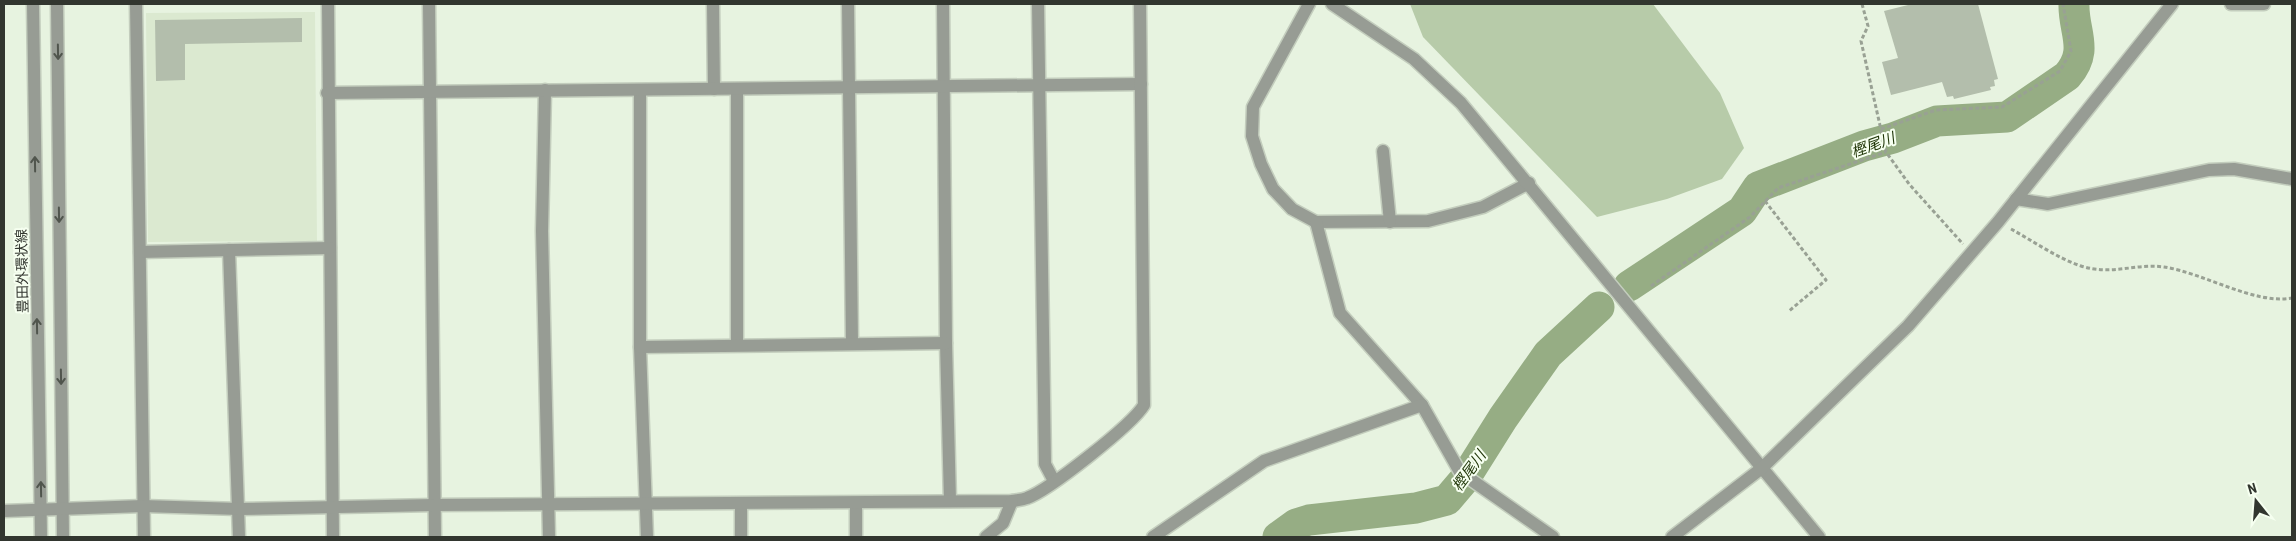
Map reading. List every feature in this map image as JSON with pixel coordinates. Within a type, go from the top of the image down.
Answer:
[{"type":"street","name":"豊田外環状線","points":[[33,4],[41,537]]},
{"type":"street","points":[[57,4],[64,537]]},
{"type":"street","points":[[136,4],[144,537]]},
{"type":"street","points":[[328,4],[334,537]]},
{"type":"street","points":[[430,4],[435,537]]},
{"type":"street","points":[[713,4],[714,89]]},
{"type":"street","points":[[848,4],[852,344]]},
{"type":"street","points":[[943,4],[946,343],[950,502]]},
{"type":"street","points":[[1038,4],[1045,464],[1054,481]]},
{"type":"street","points":[[4,511],[143,506],[239,509],[434,505],[950,502],[1012,501],[1026,498],[1054,481],[1120,431],[1134,419],[1144,405],[1140,4]]},
{"type":"street","points":[[1308,4],[1253,107],[1252,136],[1261,164],[1273,190],[1292,209],[1316,222],[1428,221],[1483,207],[1529,183]]},
{"type":"street","points":[[1332,4],[1414,59],[1461,103],[1529,183],[1819,537]]},
{"type":"street","points":[[1672,537],[1762,468],[1908,326],[1998,222],[2172,4]]},
{"type":"street","points":[[2231,4],[2264,4]]},
{"type":"street","points":[[328,94],[431,91],[640,91],[1141,84]]},
{"type":"street","points":[[545,90],[542,231],[549,537]]},
{"type":"street","points":[[737,90],[737,345]]},
{"type":"street","points":[[640,91],[640,346],[647,537]]},
{"type":"street","points":[[1383,151],[1390,222]]},
{"type":"street","points":[[2016,200],[2048,204],[2209,170],[2234,169],[2292,178]]},
{"type":"street","points":[[1316,222],[1340,313],[1422,405],[1460,472],[1553,537]]},
{"type":"street","points":[[140,252],[330,248]]},
{"type":"street","points":[[230,250],[239,537]]},
{"type":"street","points":[[640,346],[946,343]]},
{"type":"street","points":[[1153,537],[1264,461],[1422,405]]},
{"type":"street","points":[[986,537],[1002,523],[1012,501]]},
{"type":"street","points":[[856,502],[856,537]]},
{"type":"street","points":[[741,504],[742,537]]},
{"type":"path","points":[[1862,4],[1868,26],[1861,42],[1886,152],[1909,184],[1948,229],[1972,252]]},
{"type":"path","points":[[1881,129],[1936,110],[2002,107],[2060,71],[2071,51],[2063,4]]},
{"type":"path","points":[[1651,286],[1750,217],[1778,188],[1886,152]]},
{"type":"path","points":[[1766,201],[1826,280],[1789,311]]},
{"type":"path","points":[[1998,222],[2066,260],[2095,270],[2109,272],[2152,266],[2164,267],[2194,273],[2263,298],[2281,300],[2292,298]]},
{"type":"shaded area","points":[[1410,4],[1653,4],[1720,93],[1744,148],[1722,179],[1667,199],[1597,217],[1423,37]]},
{"type":"shaded area","points":[[315,12],[317,241],[148,242],[146,13]]},
{"type":"building","points":[[1912,4],[1978,4],[1998,79],[1994,80],[1995,86],[1990,87],[1991,90],[1954,99],[1953,96],[1947,97],[1942,82],[1891,95],[1882,62],[1898,58],[1884,11]]},
{"type":"building","points":[[302,18],[302,42],[185,44],[185,80],[156,81],[155,20]]},
{"type":"waterway","name":"樫尾川","points":[[1629,286],[1742,211],[1758,187],[1864,146],[1893,138],[1937,121],[2007,117],[2067,76],[2074,67],[2079,49],[2074,4]]},
{"type":"waterway","name":"樫尾川","points":[[1278,537],[1296,524],[1309,520],[1416,508],[1447,500],[1464,480],[1503,418],[1548,354],[1599,307]]}]
